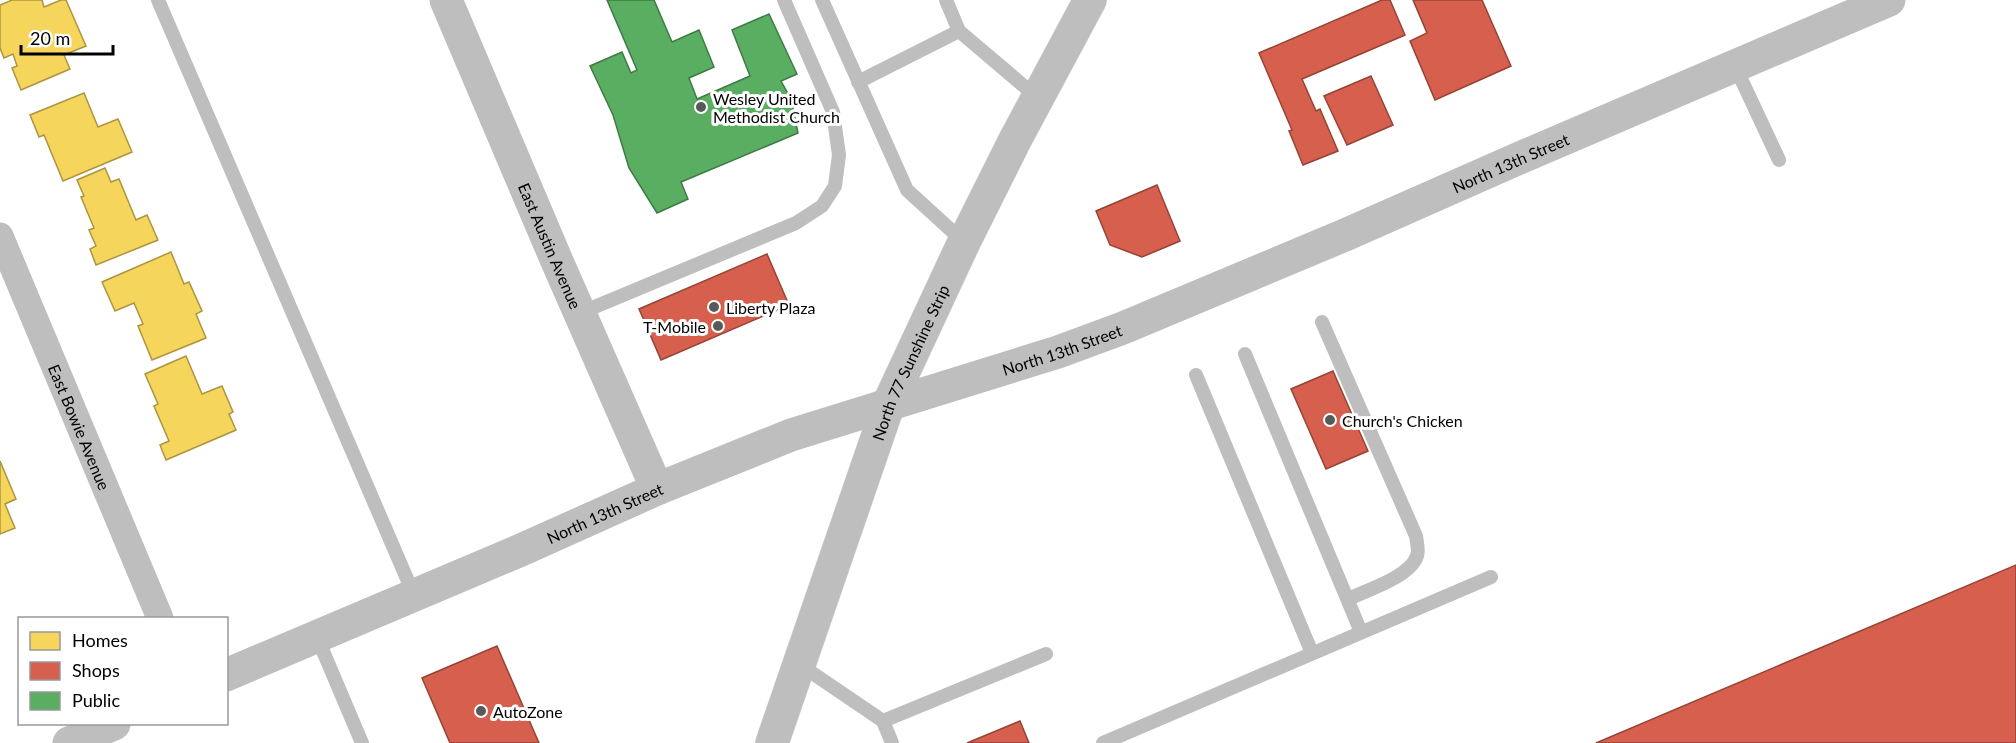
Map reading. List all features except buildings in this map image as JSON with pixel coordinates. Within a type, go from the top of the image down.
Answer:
[{"type":"street","name":"East Austin Avenue","points":[[446,0],[657,489]]},
{"type":"street","name":"North 77 Sunshine Strip","points":[[772,743],[889,403],[964,242],[1090,0]]},
{"type":"street","name":"North 13th Street","points":[[228,674],[521,550],[657,489],[791,435],[1036,359],[1124,328],[1889,0]]},
{"type":"street","name":"East Bowie Avenue","points":[[0,236],[160,617]]},
{"type":"street","points":[[69,743],[112,731]]},
{"type":"lane","points":[[158,0],[414,595]]},
{"type":"lane","points":[[580,313],[796,223],[822,206],[835,186],[839,155],[833,112],[784,0]]},
{"type":"lane","points":[[822,0],[907,190],[964,242]]},
{"type":"lane","points":[[946,0],[959,31],[1038,98]]},
{"type":"lane","points":[[858,82],[959,31]]},
{"type":"lane","points":[[1735,66],[1779,160]]},
{"type":"lane","points":[[1322,322],[1416,536],[1417,555],[1409,568],[1400,575],[1348,599]]},
{"type":"lane","points":[[1245,354],[1361,632]]},
{"type":"lane","points":[[1196,375],[1312,653]]},
{"type":"lane","points":[[1103,743],[1491,577]]},
{"type":"lane","points":[[317,637],[362,743]]},
{"type":"lane","points":[[883,722],[1046,654]]},
{"type":"lane","points":[[799,664],[883,722],[892,743]]},
{"type":"place","name":"Wesley United Methodist Church","points":[[701,107]]},
{"type":"place","name":"Liberty Plaza","points":[[714,307]]},
{"type":"place","name":"T-Mobile","points":[[718,326]]},
{"type":"place","name":"Church's Chicken","points":[[1330,420]]},
{"type":"place","name":"AutoZone","points":[[481,711]]}]
